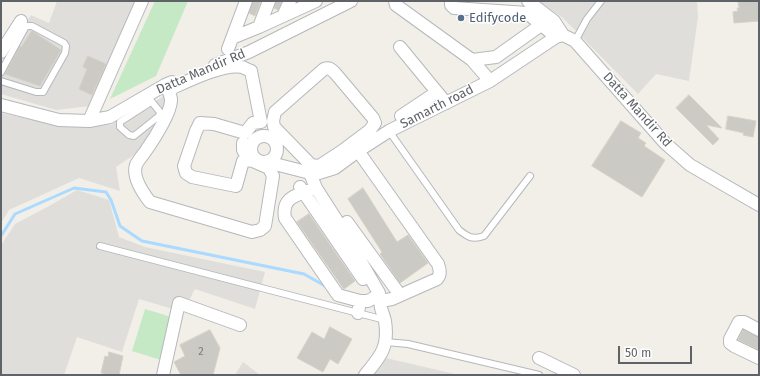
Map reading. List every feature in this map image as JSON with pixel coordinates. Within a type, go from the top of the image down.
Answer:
[{"type":"street","points":[[89,121],[142,1]]},
{"type":"street","points":[[246,1],[230,43],[259,27],[315,1]]},
{"type":"street","points":[[259,27],[269,1]]},
{"type":"street","points":[[284,16],[290,1]]},
{"type":"street","name":"Datta Mandir Rd","points":[[1,105],[59,120],[89,121],[110,117],[149,99],[169,86],[249,52],[351,1]]},
{"type":"street","points":[[395,1],[396,5],[472,60],[490,81]]},
{"type":"street","points":[[451,1],[451,5],[454,8],[527,13],[541,25],[560,36]]},
{"type":"street","name":"Datta Mandir Rd","points":[[528,1],[554,21],[560,36],[575,41],[666,143],[690,165],[759,205]]},
{"type":"street","points":[[3,44],[21,21]]},
{"type":"street","points":[[472,60],[496,57],[541,25]]},
{"type":"street","name":"Samarth road","points":[[310,173],[319,173],[335,168],[349,153],[397,123],[446,103],[490,81],[560,36]]},
{"type":"street","points":[[400,47],[446,103]]},
{"type":"street","points":[[269,164],[275,156],[277,148],[276,144],[270,137],[258,137],[252,144],[251,152],[256,159],[269,164],[273,176],[265,226],[260,230],[252,232],[150,202],[137,181],[136,165],[149,147],[168,112],[171,100],[169,86],[225,68],[241,67],[251,71],[261,122],[253,123],[245,133],[214,124],[200,123],[186,159],[184,170],[192,177],[236,186],[243,161],[248,160],[269,164],[310,173],[316,188],[379,293],[379,302],[385,320],[386,342],[380,357],[368,375]]},
{"type":"street","points":[[324,69],[331,69],[373,118],[375,123],[349,153],[319,166],[311,166],[274,127],[273,121],[275,112],[324,69]]},
{"type":"street","points":[[397,123],[437,92]]},
{"type":"street","points":[[252,125],[258,137]]},
{"type":"street","points":[[243,143],[243,150],[248,160]]},
{"type":"street","points":[[316,188],[302,190],[291,197],[285,205],[285,218],[338,295],[359,307],[368,301],[379,302],[392,299],[437,279],[440,275],[438,264],[349,153]]},
{"type":"street","points":[[302,190],[340,228],[400,295]]},
{"type":"street","points":[[163,375],[179,303],[240,325]]},
{"type":"street","points":[[759,330],[744,322],[740,322],[730,339],[730,342],[734,346],[759,358]]},
{"type":"street","points":[[539,358],[574,375]]},
{"type":"lane","points":[[575,41],[587,19],[601,1]]},
{"type":"lane","points":[[1,72],[26,26],[32,26],[64,43],[66,46],[65,52],[43,92],[36,92],[1,81]]},
{"type":"lane","points":[[149,99],[160,112],[159,116],[134,136],[129,135],[120,126],[120,122],[149,99]]},
{"type":"lane","points":[[397,123],[459,230],[469,238],[484,236],[530,176]]},
{"type":"lane","points":[[100,246],[359,307],[385,320]]},
{"type":"lane","points":[[386,342],[408,344],[539,375]]},
{"type":"shaded area","points":[[57,1],[135,1],[91,106],[56,110],[1,94],[1,63],[31,15],[49,23]]},
{"type":"shaded area","points":[[539,1],[697,1],[698,17],[689,81],[656,74],[638,94],[563,18]]},
{"type":"shaded area","points":[[166,95],[169,104],[147,146],[116,167],[120,191],[79,178],[9,210],[1,223],[1,113],[64,127],[111,125]]},
{"type":"shaded area","points":[[77,190],[109,200],[119,237],[145,247],[265,272],[255,309],[195,289],[183,312],[139,299],[122,352],[77,337],[64,375],[1,375],[1,245],[15,224]]},
{"type":"shaded area","points":[[386,358],[459,375],[374,375]]},
{"type":"shaded area","points":[[243,362],[260,375],[235,375]]},
{"type":"green space","points":[[155,1],[188,1],[156,76],[110,99]]},
{"type":"green space","points":[[145,309],[178,319],[164,361],[132,351]]},
{"type":"building","points":[[253,1],[261,1],[255,16],[249,13]]},
{"type":"building","points":[[276,1],[282,1],[278,10],[274,8]]},
{"type":"building","points":[[738,1],[759,1],[759,21],[734,23],[733,12],[738,11]]},
{"type":"building","points":[[32,31],[61,50],[40,86],[5,74],[20,46],[21,47]]},
{"type":"building","points":[[88,56],[106,64],[92,95],[79,89],[87,69],[83,67]]},
{"type":"building","points":[[689,95],[722,128],[706,125],[719,139],[713,145],[676,108]]},
{"type":"building","points":[[728,116],[756,121],[753,137],[743,135],[744,133],[726,129]]},
{"type":"building","points":[[621,121],[641,133],[638,138],[646,143],[644,146],[665,160],[642,197],[592,166]]},
{"type":"building","points":[[363,188],[397,242],[408,235],[428,263],[400,283],[380,254],[382,252],[348,199]]},
{"type":"building","points":[[309,214],[355,281],[344,289],[297,222]]},
{"type":"building","points":[[330,327],[352,339],[338,364],[330,359],[323,372],[297,358],[312,332],[324,339]]},
{"type":"building","points":[[210,330],[220,348],[213,375],[181,375],[174,362],[185,356],[180,345]]},
{"type":"building","points":[[743,330],[759,337],[759,350],[738,340]]},
{"type":"building","points":[[109,352],[123,356],[119,375],[103,375],[103,373],[101,373],[105,356],[108,357]]},
{"type":"waterway","points":[[1,236],[15,214],[74,188],[106,192],[111,200],[120,226],[142,241],[304,274],[327,287]]},
{"type":"place","name":"Edifycode","points":[[461,18]]}]
